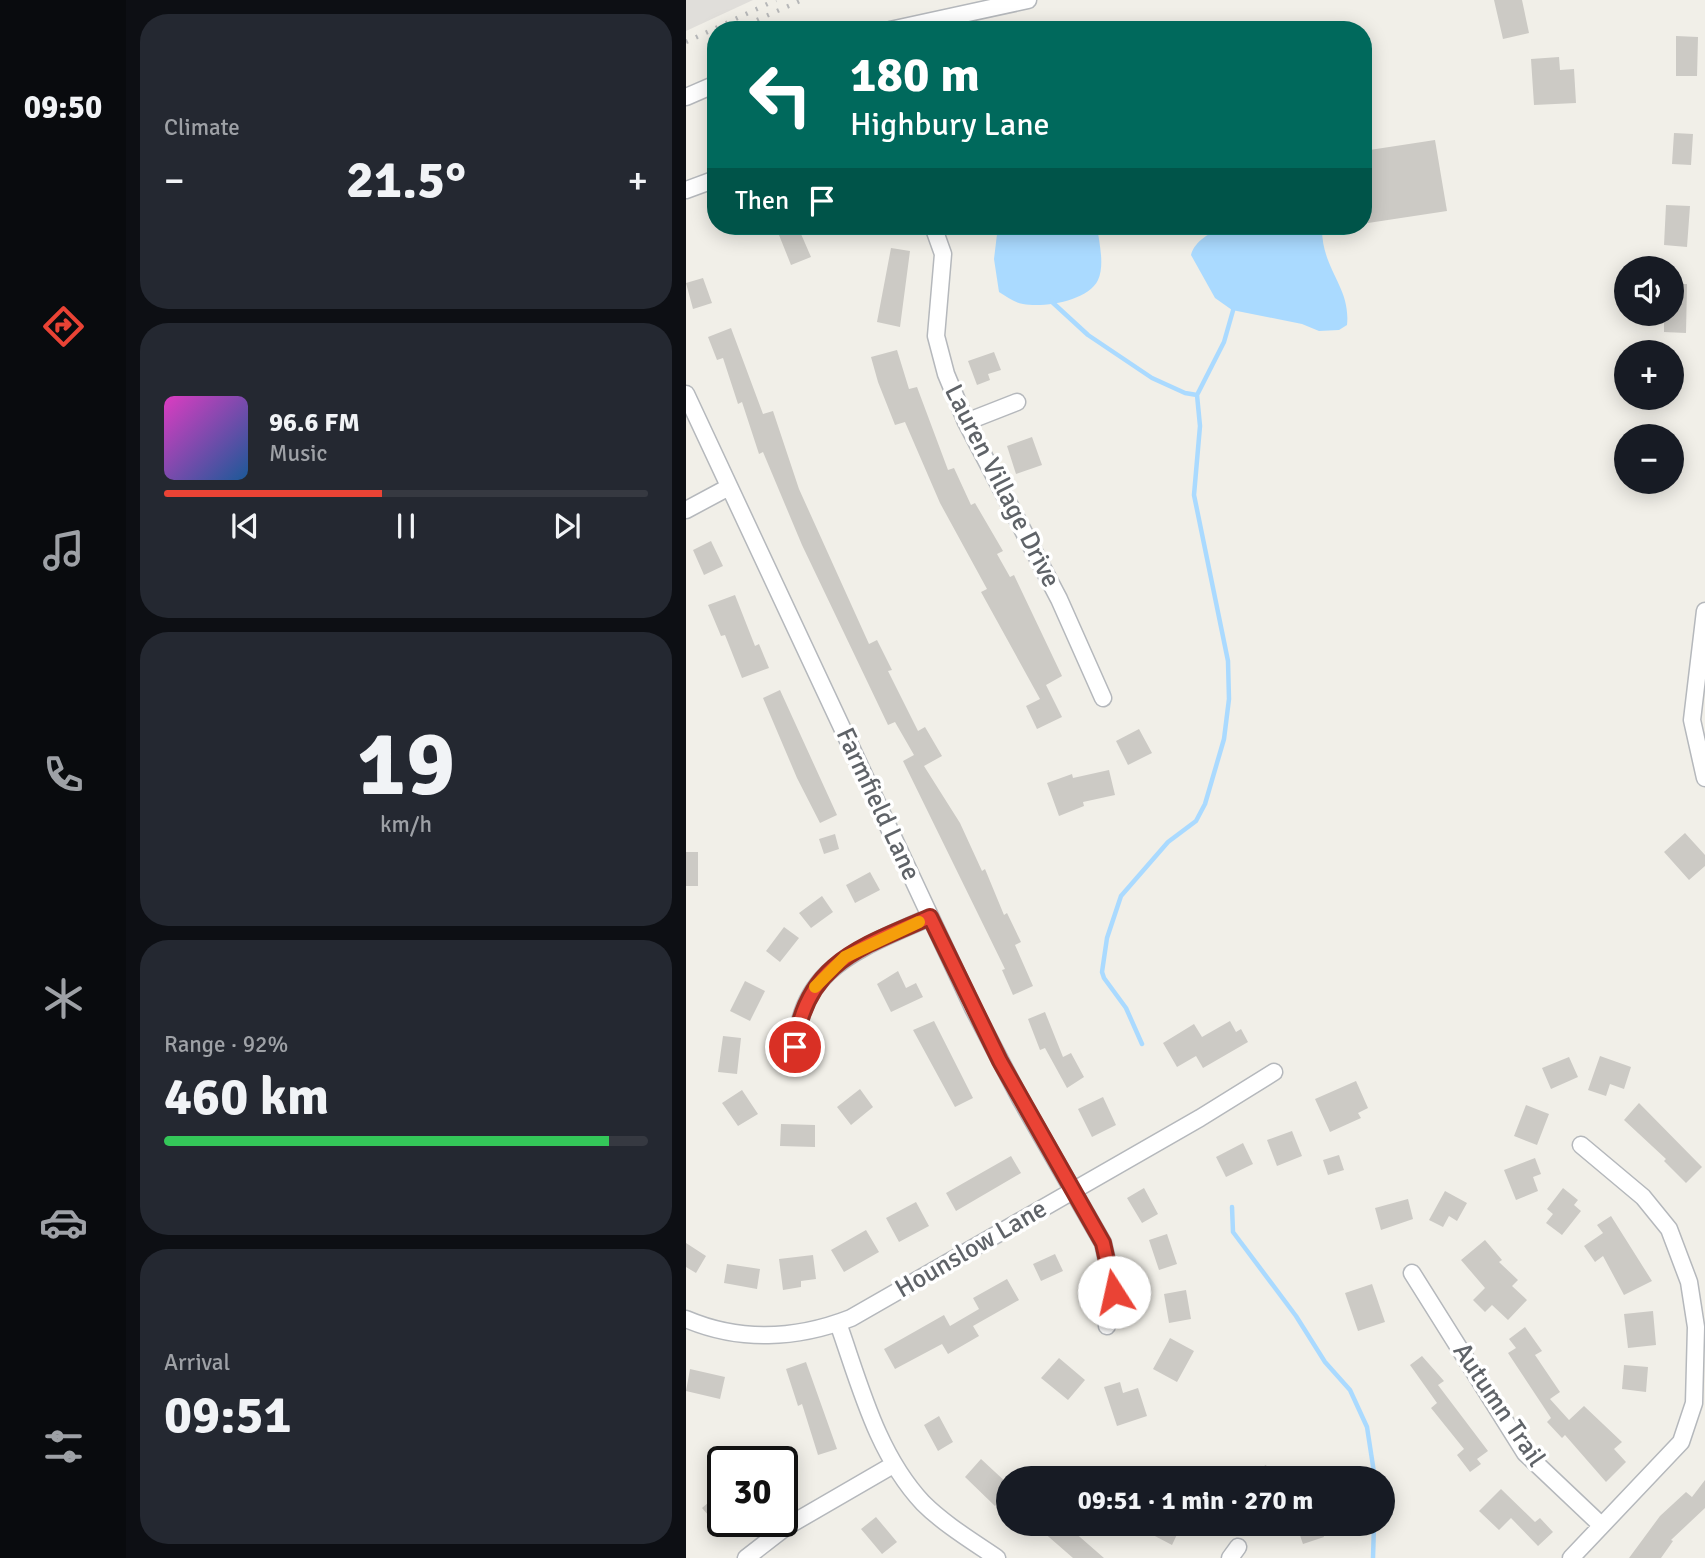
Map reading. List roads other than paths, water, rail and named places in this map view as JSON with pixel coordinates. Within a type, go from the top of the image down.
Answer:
[{"type":"street","points":[[931,21],[1028,0]]},
{"type":"street","points":[[686,97],[707,88]]},
{"type":"street","points":[[686,190],[707,182]]},
{"type":"street","name":"Lauren Village Drive","points":[[936,235],[943,254],[936,336],[946,374],[966,422],[1059,599],[1103,698]]},
{"type":"street","name":"Farmfield Lane","points":[[686,394],[1000,1061],[1074,1191],[1107,1256],[1114,1292],[1107,1326]]},
{"type":"street","points":[[966,422],[1017,402]]},
{"type":"street","points":[[686,510],[729,487]]},
{"type":"street","points":[[1705,611],[1692,720],[1705,778]]},
{"type":"street","points":[[796,1063],[801,1014],[819,980],[855,950],[930,917]]},
{"type":"street","name":"Hounslow Lane","points":[[686,1319],[725,1333],[751,1336],[808,1331],[838,1323],[1074,1191],[1274,1072]]},
{"type":"street","points":[[1571,1558],[1681,1442],[1694,1402],[1696,1327],[1689,1282],[1668,1229],[1643,1197],[1581,1145]]},
{"type":"street","name":"Autumn Trail","points":[[1412,1273],[1525,1453],[1601,1525]]},
{"type":"street","points":[[838,1323],[883,1445],[893,1465],[934,1513],[997,1558]]},
{"type":"street","points":[[746,1558],[786,1527],[893,1465]]},
{"type":"water","points":[[997,235],[1098,235],[1101,261],[1098,280],[1085,293],[1053,304],[1020,303],[999,292],[994,259]]},
{"type":"water","points":[[1208,235],[1323,235],[1326,255],[1345,299],[1347,325],[1339,330],[1319,331],[1302,324],[1232,310],[1215,298],[1191,255]]},
{"type":"waterway","points":[[1051,301],[1088,335],[1152,378],[1185,393],[1197,395]]},
{"type":"waterway","points":[[1142,1044],[1126,1008],[1102,972],[1107,938],[1121,896],[1168,842],[1196,821],[1205,804],[1224,739],[1229,699],[1228,661],[1194,495],[1200,426],[1197,395],[1224,342],[1234,307]]},
{"type":"waterway","points":[[1232,1207],[1233,1232],[1296,1316],[1325,1362],[1350,1390],[1367,1427],[1373,1466]]},
{"type":"waterway","points":[[1373,1558],[1374,1536]]},
{"type":"railway","points":[[731,21],[776,0]]},
{"type":"railway","points":[[757,20],[802,0]]},
{"type":"railway","points":[[686,42],[707,32]]}]
